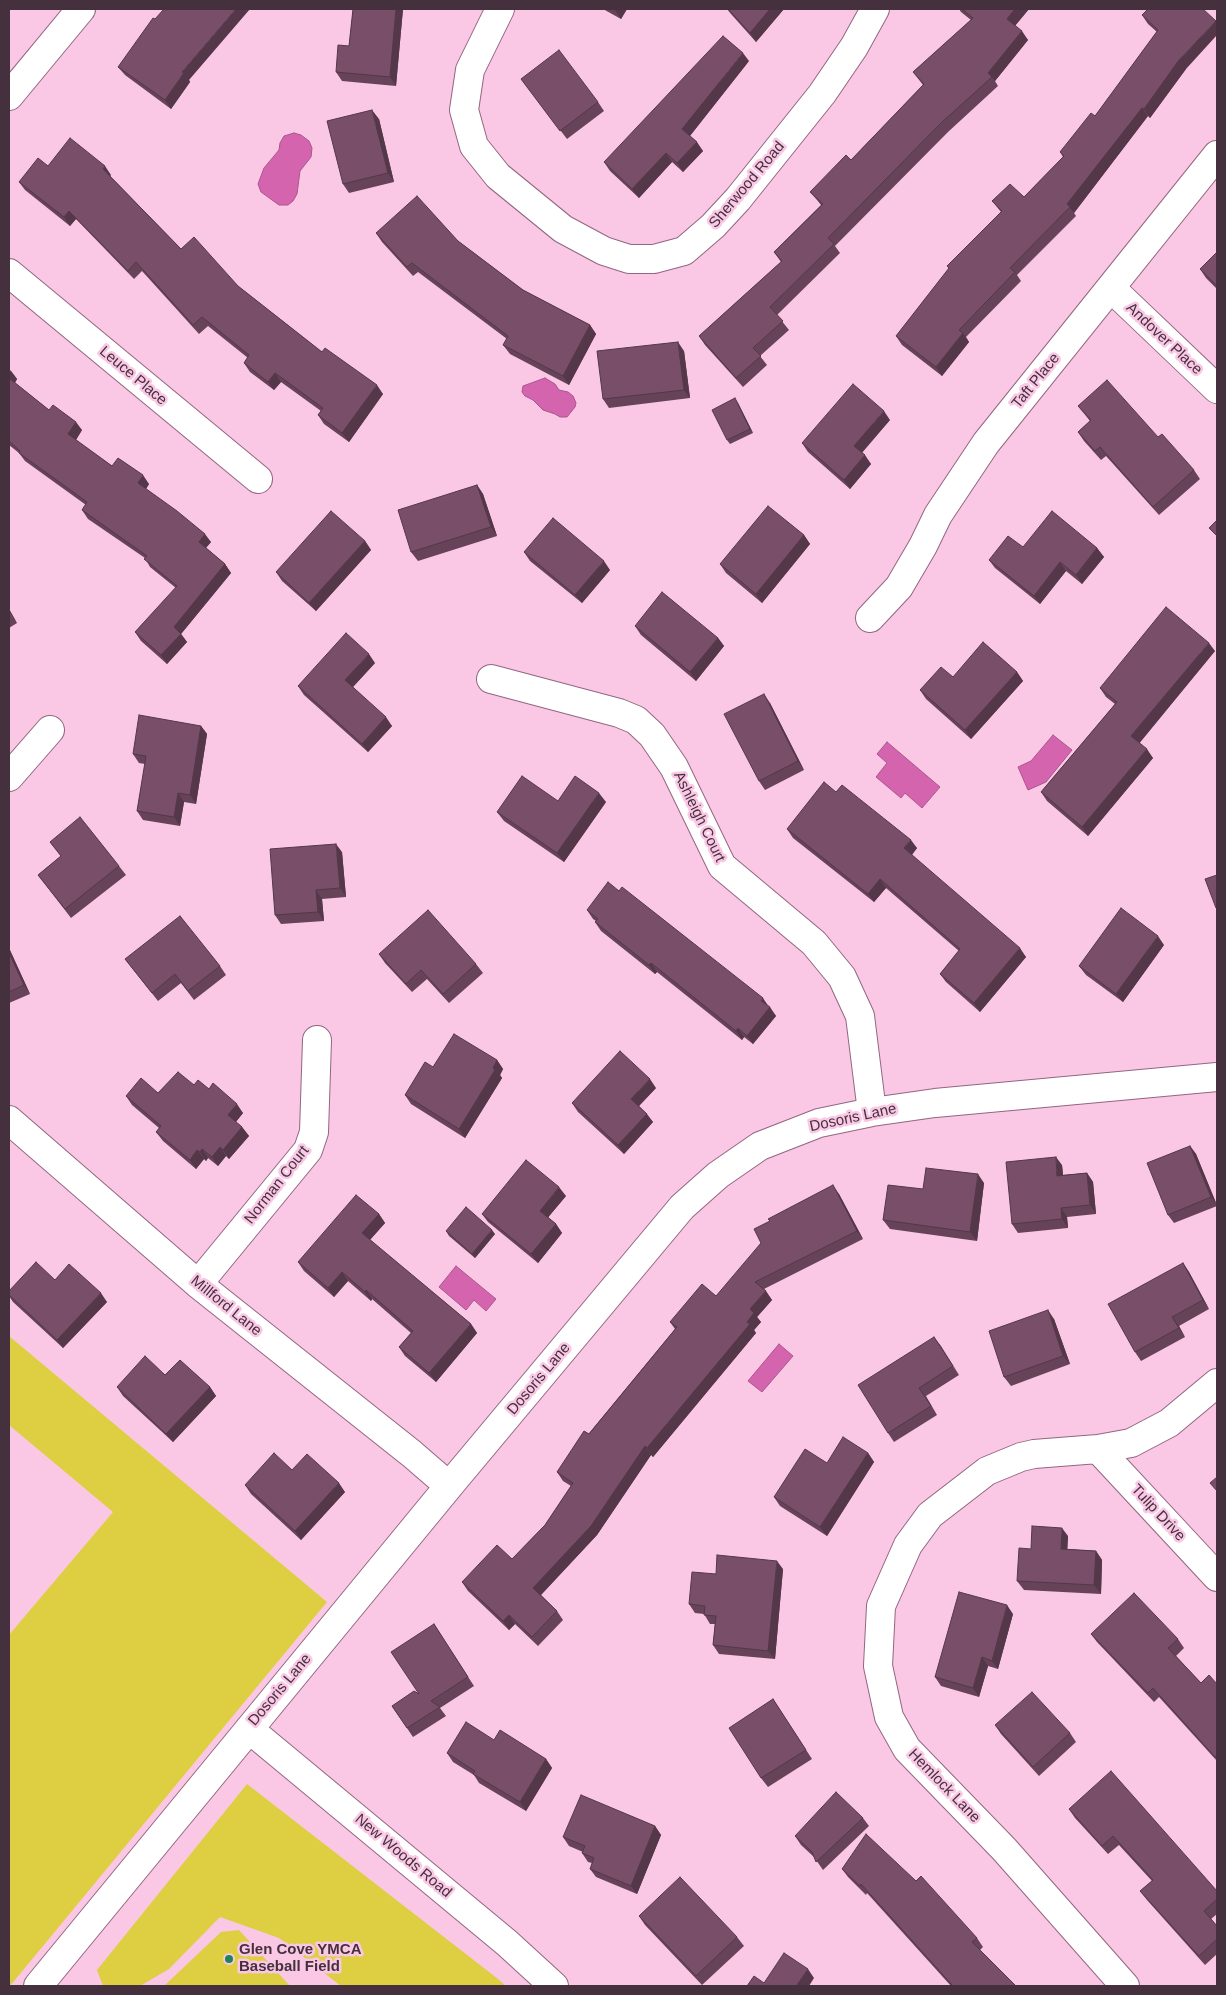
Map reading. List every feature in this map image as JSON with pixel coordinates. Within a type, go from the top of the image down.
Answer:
[{"type":"street","points":[[9,96],[82,9]]},
{"type":"street","name":"Sherwood Road","points":[[500,9],[470,70],[464,110],[474,146],[498,176],[564,229],[604,252],[629,259],[654,259],[684,251],[713,226],[738,199],[822,94],[854,48],[875,9]]},
{"type":"street","name":"Taft Place","points":[[870,618],[899,587],[923,546],[938,515],[986,443],[1217,155]]},
{"type":"street","name":"Leuce Place","points":[[9,273],[258,479]]},
{"type":"street","name":"Andover Place","points":[[1111,288],[1217,389]]},
{"type":"street","name":"Ashleigh Court","points":[[491,678],[619,713],[636,720],[652,735],[674,767],[722,866],[814,943],[842,977],[860,1016],[872,1112]]},
{"type":"street","points":[[9,777],[50,730]]},
{"type":"street","name":"Norman Court","points":[[198,1284],[308,1150],[314,1132],[317,1040]]},
{"type":"street","name":"Dosoris Lane","points":[[38,1986],[449,1486],[682,1208],[711,1181],[760,1146],[819,1123],[872,1112],[935,1103],[1217,1077]]},
{"type":"street","name":"Millford Lane","points":[[9,1120],[198,1284],[412,1454],[449,1486]]},
{"type":"street","name":"Hemlock Lane","points":[[1125,1986],[1004,1849],[907,1749],[890,1717],[878,1666],[881,1606],[908,1545],[930,1516],[987,1471],[1034,1454],[1098,1449],[1131,1443],[1169,1423],[1217,1384]]},
{"type":"street","name":"Tulip Drive","points":[[1098,1449],[1217,1577]]},
{"type":"street","name":"New Woods Road","points":[[249,1729],[507,1943],[554,1986]]},
{"type":"shaded area","points":[[294,133],[301,135],[309,141],[312,148],[311,157],[300,171],[297,194],[293,201],[288,205],[279,205],[261,192],[258,184],[264,168],[279,150],[284,136]]},
{"type":"shaded area","points":[[545,378],[555,384],[559,390],[568,392],[573,396],[576,403],[575,407],[567,417],[560,417],[543,410],[522,392],[523,386]]},
{"type":"shaded area","points":[[1053,735],[1072,750],[1046,782],[1028,790],[1018,767],[1031,761]]},
{"type":"shaded area","points":[[887,742],[940,787],[922,808],[905,793],[901,798],[876,777],[887,763],[877,754]]},
{"type":"shaded area","points":[[456,1266],[496,1299],[486,1311],[474,1300],[466,1310],[439,1287]]},
{"type":"shaded area","points":[[9,1336],[327,1602],[10,1986],[9,1635],[113,1512],[9,1425]]},
{"type":"shaded area","points":[[779,1344],[793,1356],[762,1392],[748,1381]]},
{"type":"shaded area","points":[[247,1784],[506,1986],[341,1986],[279,1938],[220,1917],[169,1969],[140,1986],[103,1986],[97,1970]]},
{"type":"shaded area","name":"Glen Cove YMCA Baseball Field","points":[[239,1930],[290,1986],[164,1986],[221,1932]]},
{"type":"building","points":[[164,9],[236,9],[182,72],[184,73],[165,100],[118,67],[153,18],[155,19]]},
{"type":"building","points":[[353,9],[396,9],[390,77],[336,72],[338,45],[349,46]]},
{"type":"building","points":[[728,9],[770,9],[750,33]]},
{"type":"building","points":[[962,9],[1015,9],[1007,19],[1022,31],[988,73],[992,77],[941,123],[828,238],[834,244],[770,307],[783,321],[753,348],[761,356],[736,378],[699,336],[782,261],[774,252],[823,204],[810,192],[846,155],[851,160],[924,84],[913,72],[973,18]]},
{"type":"building","points":[[1148,9],[1203,9],[1216,21],[1179,60],[1144,109],[1142,108],[1067,204],[1070,207],[1010,268],[1015,272],[959,330],[963,333],[936,367],[896,336],[949,268],[947,266],[1002,211],[992,201],[1010,184],[1024,197],[1064,156],[1060,152],[1091,113],[1095,116],[1158,30],[1142,15]]},
{"type":"building","points":[[723,36],[743,53],[682,129],[697,142],[677,163],[666,153],[632,189],[604,162]]},
{"type":"building","points":[[559,50],[598,102],[560,131],[521,79]]},
{"type":"building","points":[[372,110],[388,173],[343,184],[327,121]]},
{"type":"building","points":[[70,138],[105,166],[103,169],[181,249],[194,237],[238,286],[322,352],[325,348],[377,385],[342,433],[318,415],[323,408],[275,373],[268,382],[244,363],[249,355],[202,317],[193,325],[136,262],[128,271],[69,211],[64,217],[19,182],[38,158],[48,166]]},
{"type":"building","points":[[417,196],[458,241],[523,290],[590,325],[563,376],[503,345],[508,336],[412,263],[407,267],[376,233]]},
{"type":"building","points":[[1217,252],[1217,286],[1200,269]]},
{"type":"building","points":[[678,342],[684,390],[603,399],[597,351]]},
{"type":"building","points":[[9,378],[49,410],[53,405],[76,422],[68,434],[112,466],[118,458],[143,475],[138,483],[205,534],[199,542],[225,564],[174,627],[181,634],[161,655],[135,632],[177,586],[144,559],[147,556],[82,510],[87,502],[19,453],[20,451],[9,441]]},
{"type":"building","points":[[1107,380],[1158,437],[1162,434],[1194,470],[1153,507],[1100,447],[1095,451],[1078,432],[1091,420],[1078,406]]},
{"type":"building","points":[[853,384],[884,411],[854,446],[865,455],[844,480],[802,443]]},
{"type":"building","points":[[735,398],[750,429],[727,440],[712,410]]},
{"type":"building","points":[[477,485],[491,527],[411,552],[398,510]]},
{"type":"building","points":[[768,506],[804,535],[756,594],[720,564]]},
{"type":"building","points":[[331,511],[365,541],[309,603],[276,572]]},
{"type":"building","points":[[1052,511],[1097,548],[1076,575],[1060,562],[1034,596],[989,560],[1008,536],[1023,547]]},
{"type":"building","points":[[553,518],[604,561],[575,595],[524,552]]},
{"type":"building","points":[[1217,520],[1217,536],[1209,528]]},
{"type":"building","points":[[662,592],[718,638],[690,672],[635,626]]},
{"type":"building","points":[[1166,607],[1209,643],[1131,736],[1147,749],[1082,827],[1041,792],[1117,702],[1100,688]]},
{"type":"building","points":[[346,633],[369,654],[345,680],[386,717],[362,744],[298,686]]},
{"type":"building","points":[[983,642],[1017,672],[965,730],[920,690],[941,667],[953,677]]},
{"type":"building","points":[[764,694],[798,761],[759,781],[724,714]]},
{"type":"building","points":[[139,715],[201,726],[190,795],[178,793],[174,817],[137,811],[146,756],[133,754]]},
{"type":"building","points":[[522,776],[558,801],[575,776],[599,793],[557,853],[497,812]]},
{"type":"building","points":[[824,782],[836,792],[842,785],[911,840],[904,848],[1020,948],[974,1003],[940,974],[960,949],[880,879],[868,894],[787,829]]},
{"type":"building","points":[[80,817],[119,866],[65,909],[38,875],[61,856],[50,842]]},
{"type":"building","points":[[336,844],[340,888],[316,890],[318,912],[275,915],[270,849]]},
{"type":"building","points":[[1217,875],[1217,907],[1216,908],[1205,879]]},
{"type":"building","points":[[608,882],[619,891],[622,887],[763,998],[761,1001],[770,1007],[747,1036],[738,1028],[736,1031],[651,963],[649,965],[595,922],[598,919],[587,910]]},
{"type":"building","points":[[1121,908],[1158,936],[1116,994],[1079,966]]},
{"type":"building","points":[[428,910],[476,964],[443,994],[421,970],[406,984],[379,954]]},
{"type":"building","points":[[180,916],[220,966],[188,991],[175,974],[152,993],[125,959]]},
{"type":"building","points":[[9,953],[24,985],[9,992]]},
{"type":"building","points":[[454,1034],[497,1060],[493,1068],[495,1070],[459,1129],[405,1095],[425,1062],[433,1067]]},
{"type":"building","points":[[620,1051],[650,1079],[631,1099],[647,1114],[618,1145],[572,1103]]},
{"type":"building","points":[[178,1072],[194,1085],[198,1080],[209,1089],[213,1083],[237,1104],[228,1115],[242,1127],[223,1150],[220,1147],[212,1157],[202,1149],[200,1152],[197,1150],[190,1160],[156,1132],[161,1126],[126,1096],[141,1078],[158,1093]]},
{"type":"building","points":[[1190,1146],[1211,1197],[1168,1215],[1147,1163]]},
{"type":"building","points":[[1056,1157],[1057,1176],[1087,1173],[1090,1205],[1061,1208],[1062,1219],[1012,1224],[1006,1162]]},
{"type":"building","points":[[526,1160],[559,1187],[540,1211],[556,1224],[531,1254],[482,1214]]},
{"type":"building","points":[[926,1168],[978,1174],[970,1232],[883,1220],[888,1185],[923,1189]]},
{"type":"building","points":[[833,1185],[857,1231],[755,1282],[766,1291],[750,1309],[754,1313],[747,1322],[750,1324],[647,1448],[645,1446],[591,1526],[533,1588],[557,1611],[532,1637],[509,1615],[503,1621],[462,1582],[497,1545],[512,1559],[545,1525],[573,1483],[557,1472],[584,1431],[589,1434],[677,1327],[670,1322],[702,1284],[716,1296],[761,1243],[754,1229],[770,1221],[768,1219]]},
{"type":"building","points":[[356,1195],[379,1214],[362,1233],[471,1324],[429,1373],[399,1347],[413,1331],[366,1290],[365,1292],[342,1272],[328,1288],[298,1262]]},
{"type":"building","points":[[466,1207],[492,1230],[472,1254],[446,1231]]},
{"type":"building","points":[[36,1262],[55,1280],[69,1264],[101,1293],[57,1340],[9,1295],[9,1291]]},
{"type":"building","points":[[1183,1263],[1203,1300],[1172,1317],[1179,1328],[1135,1352],[1108,1304]]},
{"type":"building","points":[[1048,1310],[1063,1356],[1004,1377],[989,1331]]},
{"type":"building","points":[[934,1337],[953,1366],[919,1388],[931,1406],[888,1433],[858,1385]]},
{"type":"building","points":[[145,1356],[165,1375],[180,1360],[210,1387],[166,1434],[117,1387]]},
{"type":"building","points":[[843,1437],[868,1453],[820,1527],[774,1497],[805,1449],[827,1463]]},
{"type":"building","points":[[274,1453],[292,1470],[307,1454],[339,1483],[295,1531],[245,1485]]},
{"type":"building","points":[[1217,1477],[1217,1491],[1210,1483]]},
{"type":"building","points":[[1032,1526],[1062,1528],[1061,1549],[1096,1551],[1094,1585],[1017,1581],[1019,1548],[1031,1549]]},
{"type":"building","points":[[717,1555],[777,1561],[768,1651],[713,1645],[716,1616],[704,1615],[705,1606],[689,1604],[692,1572],[716,1574]]},
{"type":"building","points":[[959,1592],[1007,1605],[992,1661],[982,1657],[973,1688],[935,1677]]},
{"type":"building","points":[[1134,1593],[1178,1639],[1168,1648],[1201,1683],[1209,1675],[1217,1684],[1217,1755],[1215,1757],[1153,1688],[1148,1693],[1091,1634]]},
{"type":"building","points":[[434,1624],[468,1677],[431,1701],[440,1707],[407,1728],[392,1706],[414,1691],[419,1694],[391,1652]]},
{"type":"building","points":[[1032,1692],[1070,1733],[1033,1767],[995,1725]]},
{"type":"building","points":[[773,1699],[806,1750],[761,1778],[729,1728]]},
{"type":"building","points":[[466,1722],[494,1740],[500,1730],[546,1759],[520,1802],[473,1774],[475,1771],[447,1753]]},
{"type":"building","points":[[1111,1771],[1217,1891],[1217,1899],[1204,1911],[1217,1926],[1217,1939],[1199,1956],[1140,1891],[1153,1880],[1113,1836],[1102,1846],[1069,1809]]},
{"type":"building","points":[[836,1792],[863,1818],[816,1862],[812,1852],[795,1836]]},
{"type":"building","points":[[581,1795],[655,1826],[631,1886],[590,1869],[594,1858],[582,1853],[585,1846],[563,1837]]},
{"type":"building","points":[[866,1834],[916,1881],[921,1876],[977,1938],[972,1942],[1016,1986],[953,1986],[861,1884],[860,1886],[842,1869]]},
{"type":"building","points":[[680,1877],[737,1937],[696,1976],[639,1916]]},
{"type":"building","points":[[784,1953],[808,1969],[796,1986],[747,1986],[754,1976],[764,1983]]},
{"type":"place","name":"Glen Cove YMCA Baseball Field","points":[[229,1959]]}]
